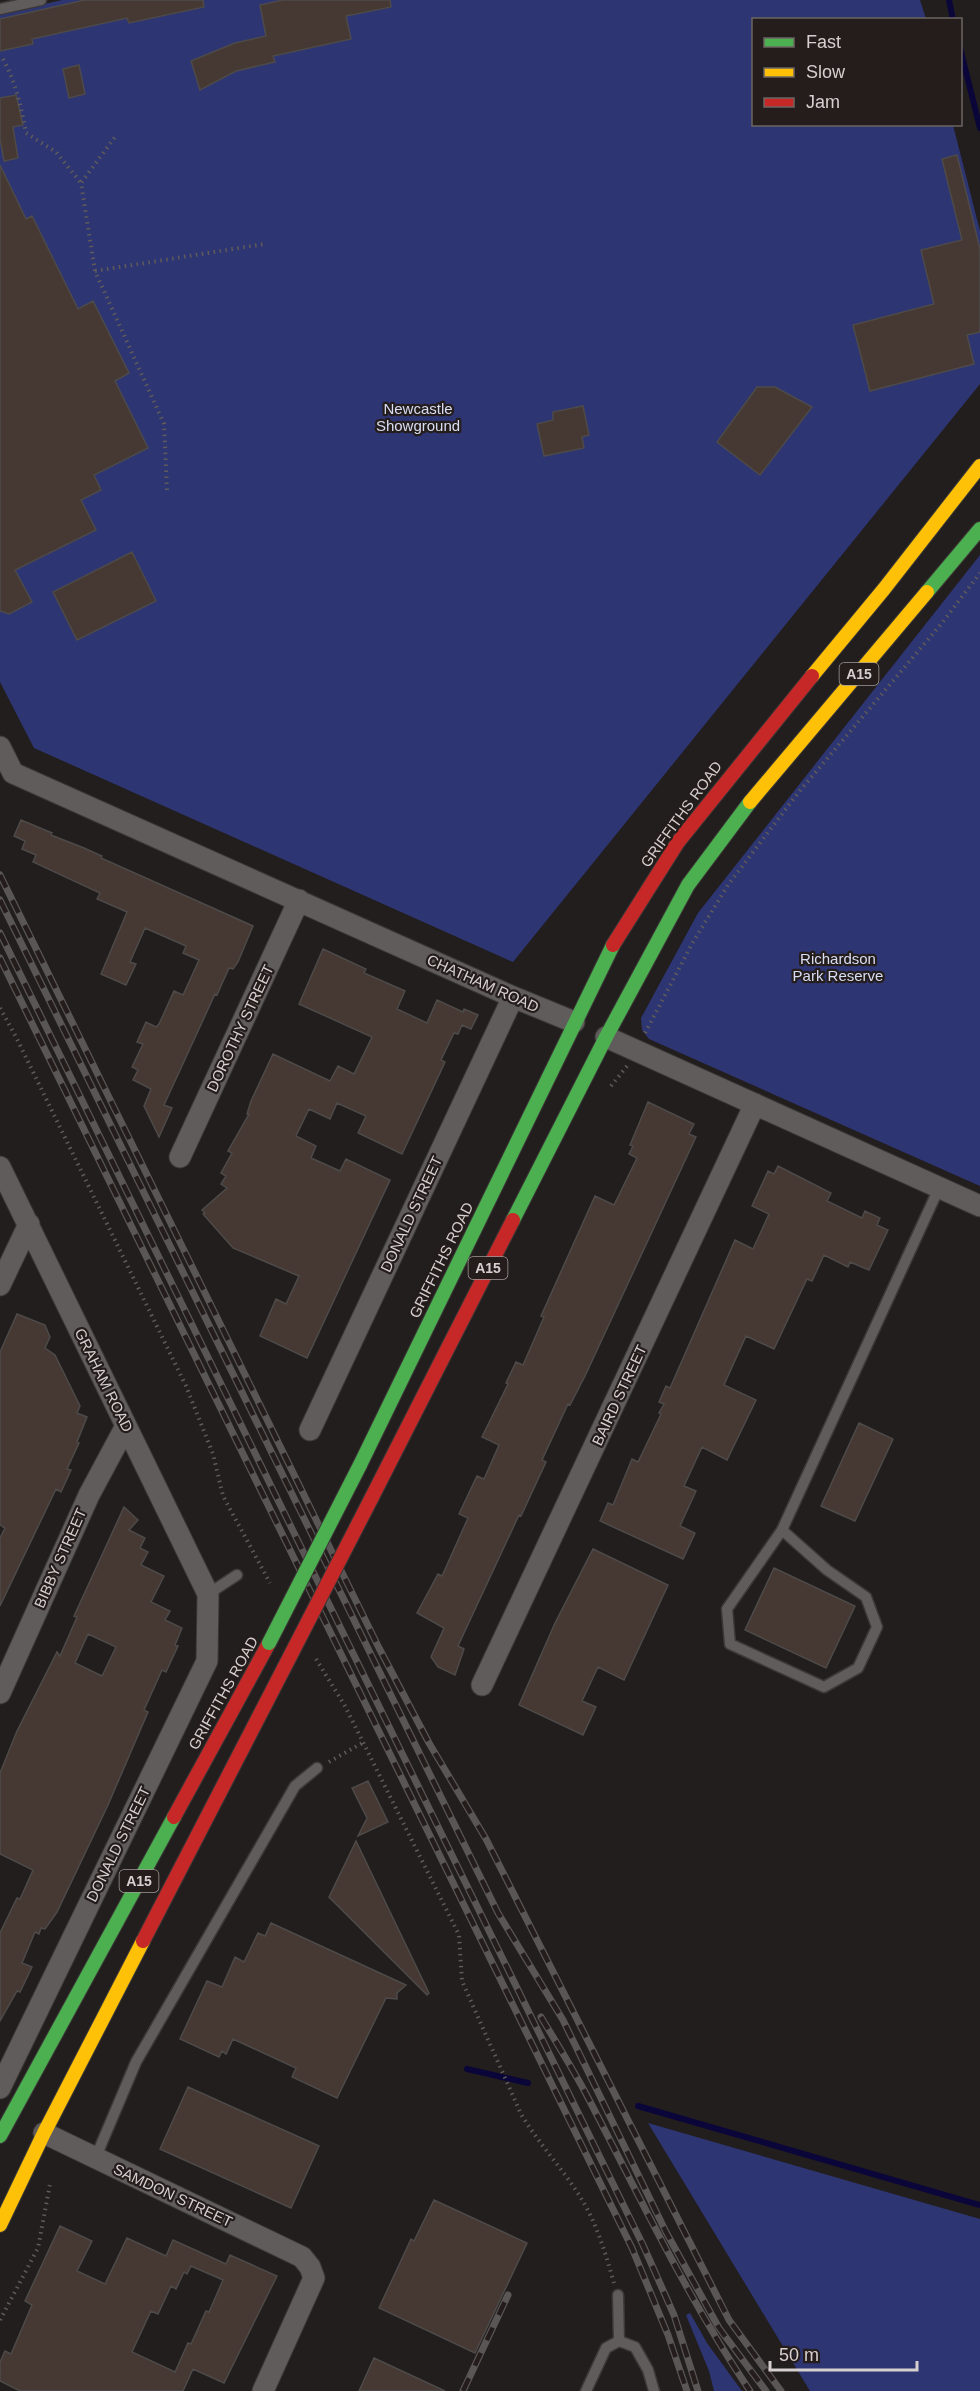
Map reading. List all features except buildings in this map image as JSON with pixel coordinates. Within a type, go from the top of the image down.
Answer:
[{"type":"highway","name":"GRIFFITHS ROAD","points":[[44,2133],[371,1499],[590,1030],[617,938],[678,842],[751,749],[884,589],[980,466]]},
{"type":"highway","name":"GRIFFITHS ROAD","points":[[2,2120],[269,1643],[360,1465],[590,1030],[736,818],[980,529]]},
{"type":"highway","name":"SAMDON STREET","points":[[2,2120],[44,2133]]},
{"type":"highway","name":"A15","points":[[0,2225],[44,2133]]},
{"type":"street","name":"CHATHAM ROAD","points":[[0,747],[13,773],[980,1206]]},
{"type":"street","name":"DOROTHY STREET","points":[[180,1157],[299,900]]},
{"type":"street","name":"DONALD STREET","points":[[310,1430],[513,997]]},
{"type":"street","name":"BAIRD STREET","points":[[482,1685],[755,1104]]},
{"type":"street","name":"GRAHAM ROAD","points":[[0,1167],[208,1594]]},
{"type":"street","points":[[0,1285],[29,1224]]},
{"type":"street","name":"BIBBY STREET","points":[[0,1693],[89,1495],[126,1426]]},
{"type":"street","name":"DONALD STREET","points":[[0,2088],[207,1661],[208,1594]]},
{"type":"street","name":"SAMDON STREET","points":[[44,2133],[302,2257],[310,2267],[314,2278],[263,2391]]},
{"type":"lane","points":[[0,9],[41,0]]},
{"type":"lane","points":[[782,1530],[827,1570],[866,1597],[877,1627],[858,1668],[824,1687],[730,1644],[727,1609],[782,1530],[939,1188]]},
{"type":"lane","points":[[208,1594],[237,1575]]},
{"type":"lane","points":[[96,2158],[142,2052],[295,1786],[317,1768]]},
{"type":"lane","points":[[618,2295],[619,2341]]},
{"type":"lane","points":[[586,2391],[606,2348],[619,2341],[636,2347],[648,2370],[654,2391]]},
{"type":"path","points":[[3,59],[20,98],[26,133],[56,152],[81,183],[95,272],[164,424],[166,490]]},
{"type":"path","points":[[81,183],[115,138]]},
{"type":"path","points":[[95,272],[264,244]]},
{"type":"path","points":[[645,1033],[693,942],[728,885],[798,793],[942,622],[980,572]]},
{"type":"path","points":[[0,1008],[186,1386],[213,1454],[223,1496],[274,1589]]},
{"type":"path","points":[[312,1655],[345,1706],[459,1935],[462,1981],[500,2069],[532,2133],[585,2205],[600,2237],[618,2295]]},
{"type":"path","points":[[317,1768],[364,1743]]},
{"type":"path","points":[[0,2320],[38,2248],[50,2182]]},
{"type":"green space","name":"Newcastle Showground","points":[[62,0],[920,0],[926,18],[752,18],[752,126],[953,126],[980,231],[980,384],[513,962],[34,748],[0,682],[0,14]]},
{"type":"green space","name":"Richardson Park Reserve","points":[[980,555],[980,1186],[649,1039],[642,1030],[641,1018],[698,913]]},
{"type":"green space","points":[[648,2123],[980,2219],[980,2391],[810,2391]]},
{"type":"green space","points":[[690,2313],[707,2343],[742,2391],[714,2391],[709,2371],[686,2315]]},
{"type":"waterway","points":[[949,0],[953,18]]},
{"type":"waterway","points":[[962,56],[980,128]]},
{"type":"waterway","points":[[467,2069],[528,2083]]},
{"type":"waterway","points":[[638,2106],[980,2205]]},
{"type":"railway","points":[[0,875],[379,1648],[429,1743],[486,1839],[729,2320],[781,2391]]},
{"type":"railway","points":[[0,900],[498,1913],[563,2020],[666,2232],[719,2328],[766,2391]]},
{"type":"railway","points":[[0,933],[643,2245],[674,2315],[698,2391]]},
{"type":"railway","points":[[0,958],[632,2248],[668,2335],[687,2391]]},
{"type":"railway","points":[[541,2017],[585,2092],[684,2281],[750,2391]]},
{"type":"railway","points":[[463,2391],[508,2295]]},
{"type":"traffic: fast","points":[[927,592],[980,529]]},
{"type":"traffic: fast","points":[[513,1220],[606,1037],[688,885],[750,802]]},
{"type":"traffic: fast","points":[[360,1465],[613,945]]},
{"type":"traffic: fast","points":[[269,1643],[360,1465]]},
{"type":"traffic: fast","points":[[0,2136],[174,1817]]},
{"type":"traffic: slow","points":[[812,676],[884,589],[980,466]]},
{"type":"traffic: slow","points":[[750,802],[927,592]]},
{"type":"traffic: slow","points":[[0,2225],[44,2133],[143,1941]]},
{"type":"traffic: jam","points":[[613,945],[678,842],[812,676]]},
{"type":"traffic: jam","points":[[371,1499],[513,1220]]},
{"type":"traffic: jam","points":[[284,1668],[371,1499]]},
{"type":"traffic: jam","points":[[174,1817],[269,1643]]},
{"type":"traffic: jam","points":[[143,1941],[284,1668]]}]
